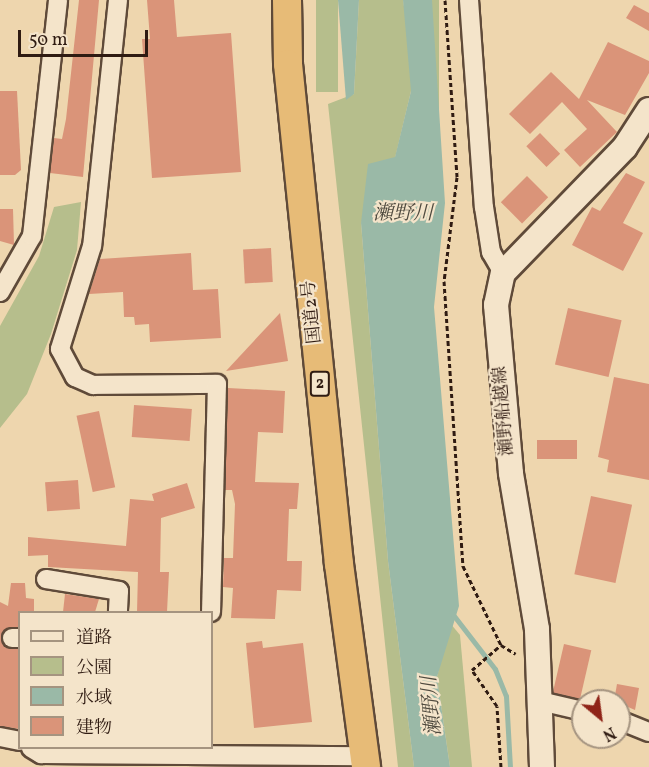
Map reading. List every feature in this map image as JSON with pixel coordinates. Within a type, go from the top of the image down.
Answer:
[{"type":"highway","name":"国道2号","points":[[287,0],[288,63],[333,504],[365,761]]},
{"type":"main road","points":[[503,273],[625,147],[647,118]]},
{"type":"main road","name":"瀬野船越線","points":[[503,273],[496,304],[511,473],[537,629],[542,767]]},
{"type":"street","points":[[0,292],[32,236],[58,0]]},
{"type":"street","points":[[118,0],[92,246],[60,349],[75,377],[93,385],[217,384],[211,611]]},
{"type":"street","points":[[469,0],[484,207],[491,252],[503,273]]},
{"type":"street","points":[[46,579],[119,591],[118,611]]},
{"type":"street","points":[[540,701],[571,708]]},
{"type":"street","points":[[631,725],[649,732]]},
{"type":"street","points":[[0,737],[18,741]]},
{"type":"street","points":[[38,756],[92,751],[365,761]]},
{"type":"path","points":[[445,0],[457,177],[444,281],[463,566],[501,645]]},
{"type":"path","points":[[495,650],[477,662],[474,678],[497,706],[501,767]]},
{"type":"green space","points":[[316,0],[338,0],[338,92],[316,92]]},
{"type":"green space","points":[[359,0],[403,0],[411,51],[411,91],[395,158],[361,223],[388,561],[414,767],[398,767],[328,104],[354,94]]},
{"type":"green space","points":[[432,0],[439,0],[439,172],[432,172]]},
{"type":"green space","points":[[81,202],[77,250],[51,334],[27,394],[0,428],[0,326],[39,256],[54,207]]},
{"type":"green space","points":[[450,623],[460,635],[472,767],[450,767],[437,677]]},
{"type":"water","points":[[338,0],[359,0],[354,94],[346,100]]},
{"type":"water","name":"瀬野川","points":[[403,0],[432,0],[445,203],[434,307],[459,606],[437,677],[450,767],[414,767],[388,561],[361,223],[368,164],[395,157],[411,91]]},
{"type":"building","points":[[79,0],[99,0],[83,177],[50,173],[54,138],[62,139],[66,119]]},
{"type":"building","points":[[147,0],[174,0],[177,37],[231,33],[241,172],[152,178],[142,39],[150,39]]},
{"type":"building","points":[[634,5],[649,13],[649,31],[626,18]]},
{"type":"building","points":[[608,42],[649,61],[649,73],[625,115],[587,100],[617,132],[580,167],[564,150],[587,129],[562,102],[530,134],[509,114],[551,72],[579,99]]},
{"type":"building","points":[[0,91],[17,91],[21,170],[15,175],[0,175]]},
{"type":"building","points":[[540,133],[560,154],[546,167],[526,146]]},
{"type":"building","points":[[626,173],[645,182],[623,223],[643,233],[623,271],[572,245],[592,207],[600,211]]},
{"type":"building","points":[[527,176],[548,197],[522,223],[501,202]]},
{"type":"building","points":[[0,209],[13,209],[14,245],[0,241]]},
{"type":"building","points":[[271,248],[273,282],[245,283],[243,249]]},
{"type":"building","points":[[191,253],[193,290],[218,289],[221,338],[150,342],[149,324],[135,325],[134,317],[124,317],[123,292],[89,294],[100,259]]},
{"type":"building","points":[[568,308],[622,320],[609,377],[555,365]]},
{"type":"building","points":[[280,313],[288,361],[226,371],[265,329]]},
{"type":"building","points":[[614,377],[649,384],[649,480],[607,472],[609,460],[598,457]]},
{"type":"building","points":[[228,388],[285,391],[283,433],[258,432],[255,482],[299,483],[297,509],[289,509],[287,561],[302,561],[301,591],[277,590],[275,619],[231,618],[233,588],[223,587],[224,558],[233,558],[235,504],[232,490],[225,490]]},
{"type":"building","points":[[134,405],[192,409],[190,441],[132,437]]},
{"type":"building","points":[[99,411],[115,487],[93,492],[77,416]]},
{"type":"building","points":[[537,440],[577,440],[577,459],[537,459]]},
{"type":"building","points":[[78,480],[80,509],[47,511],[45,482]]},
{"type":"building","points":[[187,483],[195,508],[161,518],[160,572],[169,572],[167,611],[137,611],[138,572],[48,567],[48,555],[28,556],[28,537],[126,546],[130,499],[154,501],[152,494]]},
{"type":"building","points":[[591,496],[632,505],[615,583],[574,574]]},
{"type":"building","points":[[11,583],[25,583],[26,598],[34,599],[34,611],[18,611],[18,627],[7,628],[1,637],[6,647],[18,649],[18,729],[0,726],[0,602],[8,606]]},
{"type":"building","points":[[65,594],[99,599],[95,611],[63,611]]},
{"type":"building","points":[[262,641],[263,648],[303,643],[312,722],[254,728],[246,643]]},
{"type":"building","points":[[564,644],[591,650],[582,689],[571,689],[571,697],[553,693]]},
{"type":"building","points":[[617,684],[639,688],[635,710],[631,708],[631,689],[616,689]]},
{"type":"waterway","points":[[451,612],[495,669],[506,696],[510,767]]}]
